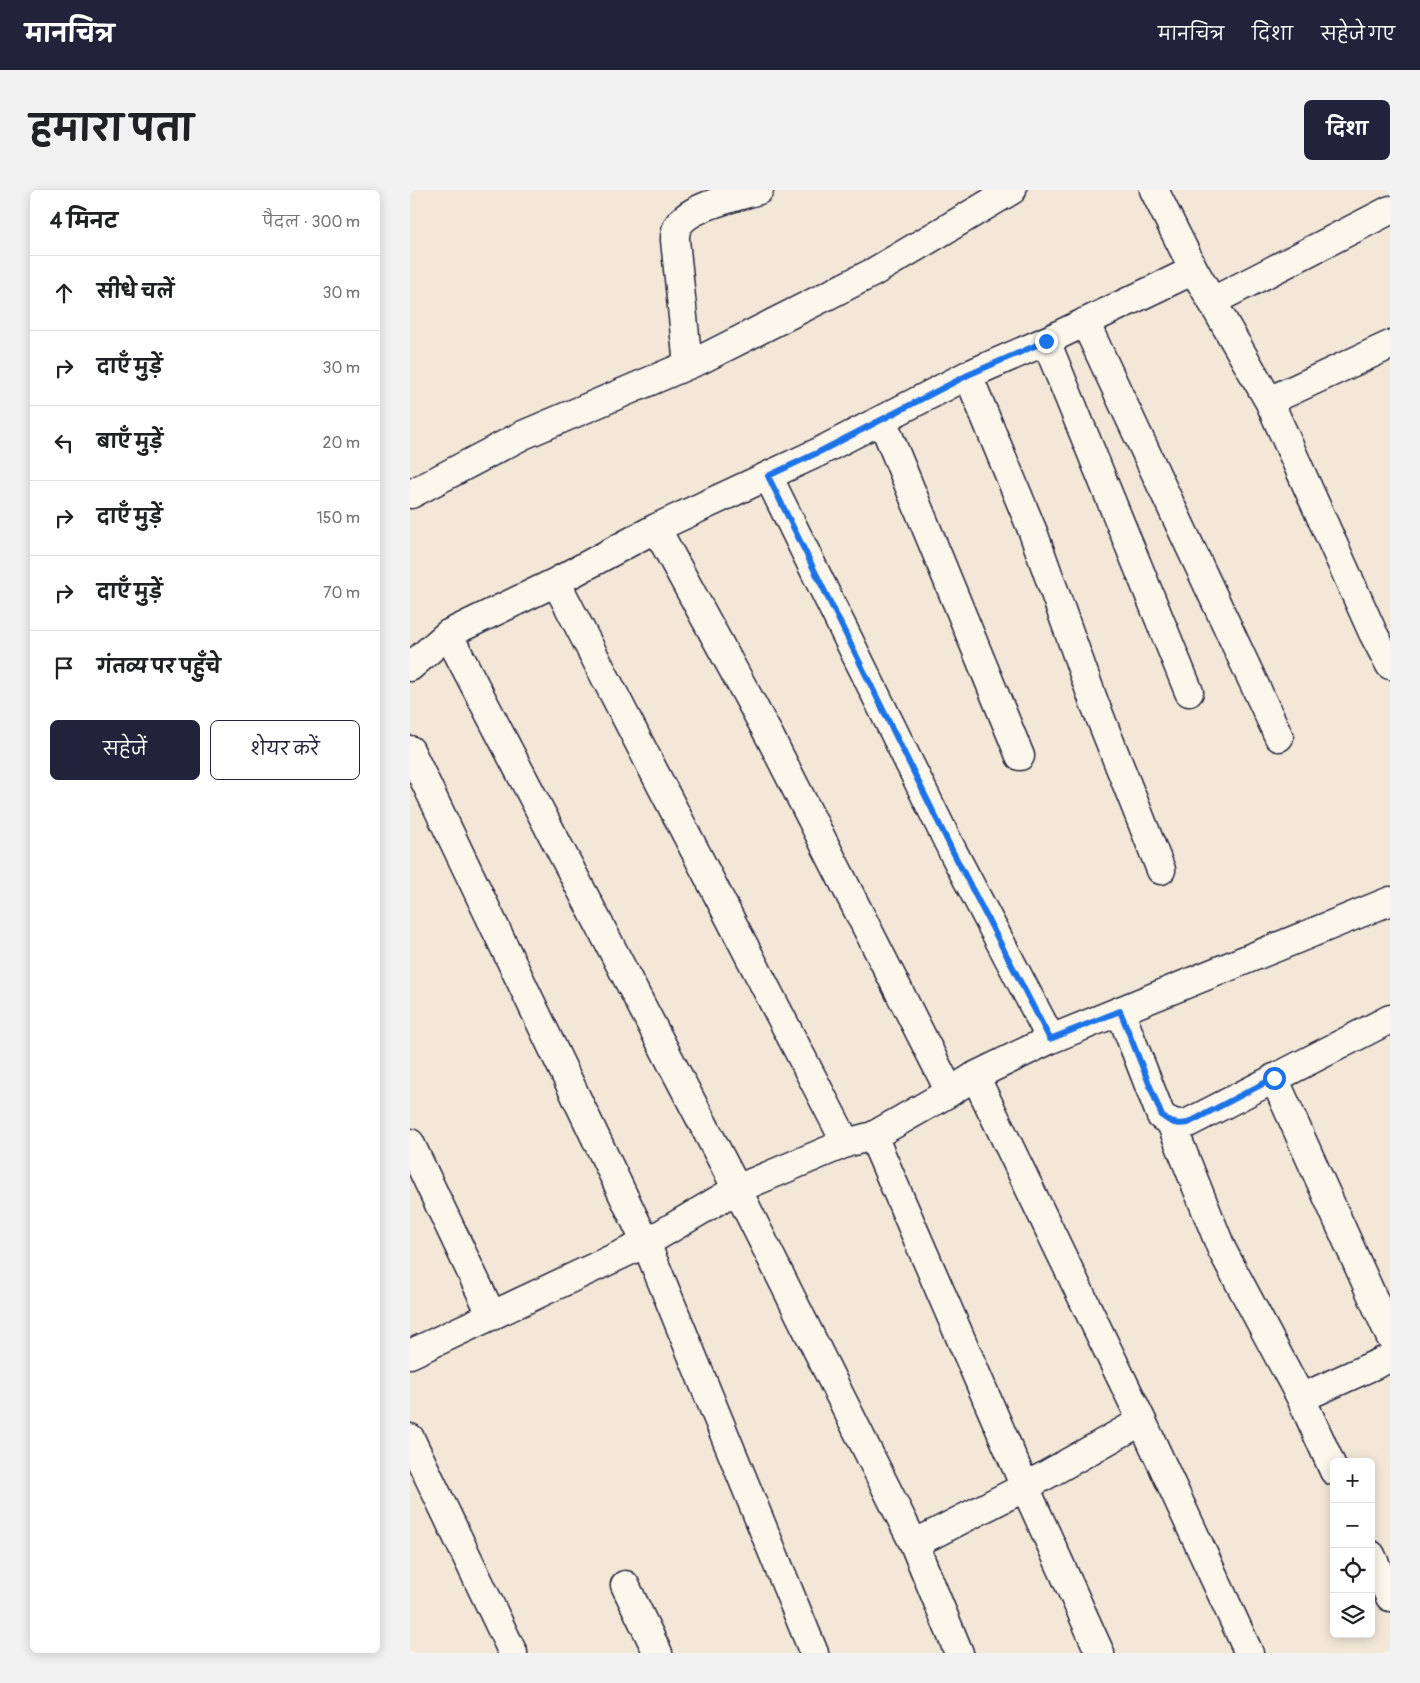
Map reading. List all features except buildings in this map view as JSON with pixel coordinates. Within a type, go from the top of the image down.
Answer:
[{"type":"street","points":[[688,365],[675,240],[677,227],[685,217],[701,209],[759,190]]},
{"type":"street","points":[[411,494],[523,435],[688,365],[872,273],[1012,190]]},
{"type":"street","points":[[1154,190],[1194,270],[1269,400],[1381,629],[1390,665]]},
{"type":"street","points":[[1213,301],[1390,210]]},
{"type":"street","points":[[410,667],[448,634],[556,582],[656,528],[817,453],[968,375],[1046,341],[1194,270]]},
{"type":"street","points":[[1085,322],[1279,737]]},
{"type":"street","points":[[1046,341],[1189,692]]},
{"type":"street","points":[[1269,400],[1390,345]]},
{"type":"street","points":[[968,375],[1033,532],[1094,702],[1162,870]]},
{"type":"street","points":[[882,420],[1020,756]]},
{"type":"street","points":[[768,476],[953,852],[1050,1039]]},
{"type":"street","points":[[656,528],[770,737],[950,1092]]},
{"type":"street","points":[[556,582],[846,1143]]},
{"type":"street","points":[[448,634],[737,1189],[914,1544],[959,1653]]},
{"type":"street","points":[[410,750],[646,1243],[814,1653]]},
{"type":"street","points":[[410,1354],[646,1243],[737,1189],[846,1143],[873,1136],[975,1076],[1050,1039],[1390,901]]},
{"type":"street","points":[[1120,1011],[1162,1116],[1171,1123],[1179,1125],[1188,1123],[1390,1019]]},
{"type":"street","points":[[975,1076],[1142,1421],[1249,1653]]},
{"type":"street","points":[[1274,1078],[1390,1336]]},
{"type":"street","points":[[1171,1123],[1222,1250],[1301,1398],[1330,1462]]},
{"type":"street","points":[[873,1136],[1024,1487],[1100,1653]]},
{"type":"street","points":[[410,1143],[492,1316]]},
{"type":"street","points":[[1301,1398],[1390,1358]]},
{"type":"street","points":[[914,1544],[1024,1487],[1142,1421]]},
{"type":"street","points":[[410,1438],[513,1653]]},
{"type":"street","points":[[1375,1564],[1390,1596]]},
{"type":"street","points":[[625,1585],[658,1653]]},
{"type":"route","points":[[1046,341],[968,375],[817,453],[768,476],[953,852],[1050,1039],[1120,1011],[1162,1116],[1171,1123],[1179,1125],[1188,1123],[1274,1078]]}]
